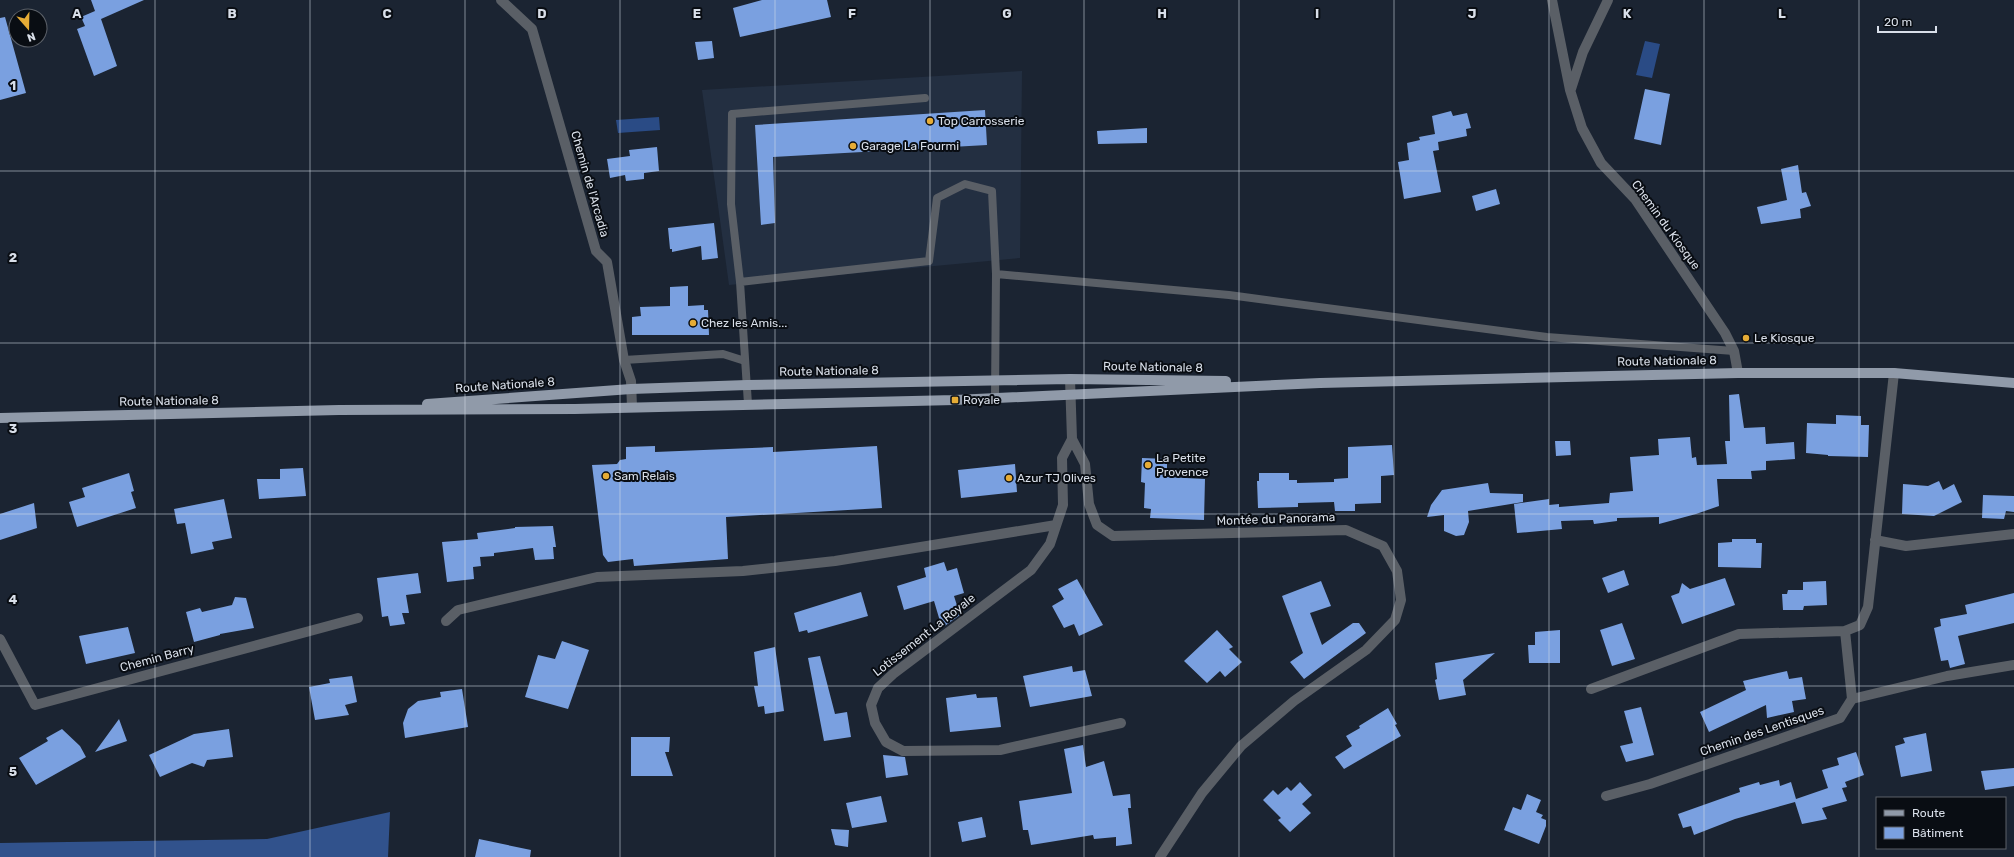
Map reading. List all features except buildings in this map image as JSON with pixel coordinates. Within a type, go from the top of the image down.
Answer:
[{"type":"main road","name":"Route Nationale 8","points":[[0,418],[339,410],[632,408],[995,398],[1320,383],[1828,371],[1894,373],[2014,382]]},
{"type":"main road","name":"Route Nationale 8","points":[[339,410],[631,389],[747,385],[1070,379],[1320,383]]},
{"type":"street","name":"Chemin de l'Arcadia","points":[[501,0],[532,29],[596,251],[608,262],[624,360],[631,381],[632,408]]},
{"type":"street","name":"Chemin du Kiosque","points":[[1552,0],[1570,90],[1582,128],[1601,162],[1635,199],[1725,332],[1734,351],[1738,373]]},
{"type":"street","points":[[1570,90],[1583,52],[1608,0]]},
{"type":"street","points":[[1591,689],[1739,634],[1845,631],[1860,625],[1868,607],[1894,373]]},
{"type":"street","name":"Montée du Panorama","points":[[1070,379],[1072,439],[1085,464],[1089,504],[1097,525],[1112,536],[1346,530],[1383,546],[1397,571],[1401,600],[1395,620],[1366,650],[1294,701],[1241,746],[1202,793],[1160,857]]},
{"type":"street","name":"Lotissement La Royale","points":[[1072,439],[1062,458],[1064,505],[1050,544],[1031,570],[893,674],[878,688],[871,705],[875,723],[886,742],[903,751],[1000,750],[1121,723]]},
{"type":"street","points":[[446,621],[458,610],[597,578],[743,571],[835,561],[1056,526]]},
{"type":"street","points":[[1875,540],[1906,546],[2014,534]]},
{"type":"street","name":"Chemin Barry","points":[[0,639],[35,705],[358,618]]},
{"type":"street","points":[[1845,631],[1852,699],[1947,676],[2014,665]]},
{"type":"street","name":"Chemin des Lentisques","points":[[1606,796],[1650,784],[1840,718],[1852,699]]},
{"type":"lane","points":[[748,404],[740,282],[731,204],[732,114],[925,98]]},
{"type":"lane","points":[[740,282],[929,261],[938,198],[966,184],[992,192],[996,274],[995,398]]},
{"type":"lane","points":[[996,274],[1229,295],[1547,337],[1734,351]]},
{"type":"lane","points":[[624,360],[723,354],[745,361]]},
{"type":"shaded area","points":[[1645,41],[1660,44],[1652,78],[1636,75]]},
{"type":"shaded area","points":[[1022,71],[1020,258],[729,285],[702,90]]},
{"type":"shaded area","points":[[659,117],[660,130],[618,133],[616,120]]},
{"type":"shaded area","points":[[390,812],[388,857],[0,857],[0,843],[267,839]]},
{"type":"place","name":"Top Carrosserie","points":[[930,121]]},
{"type":"place","name":"Garage La Fourmi","points":[[853,146]]},
{"type":"place","name":"Chez les Amis...","points":[[693,323]]},
{"type":"place","name":"Le Kiosque","points":[[1746,338]]},
{"type":"place","name":"Royale","points":[[955,400]]},
{"type":"place","name":"La Petite Provence","points":[[1148,465]]},
{"type":"place","name":"Sam Relais","points":[[606,476]]},
{"type":"place","name":"Azur TJ Olives","points":[[1009,478]]}]
